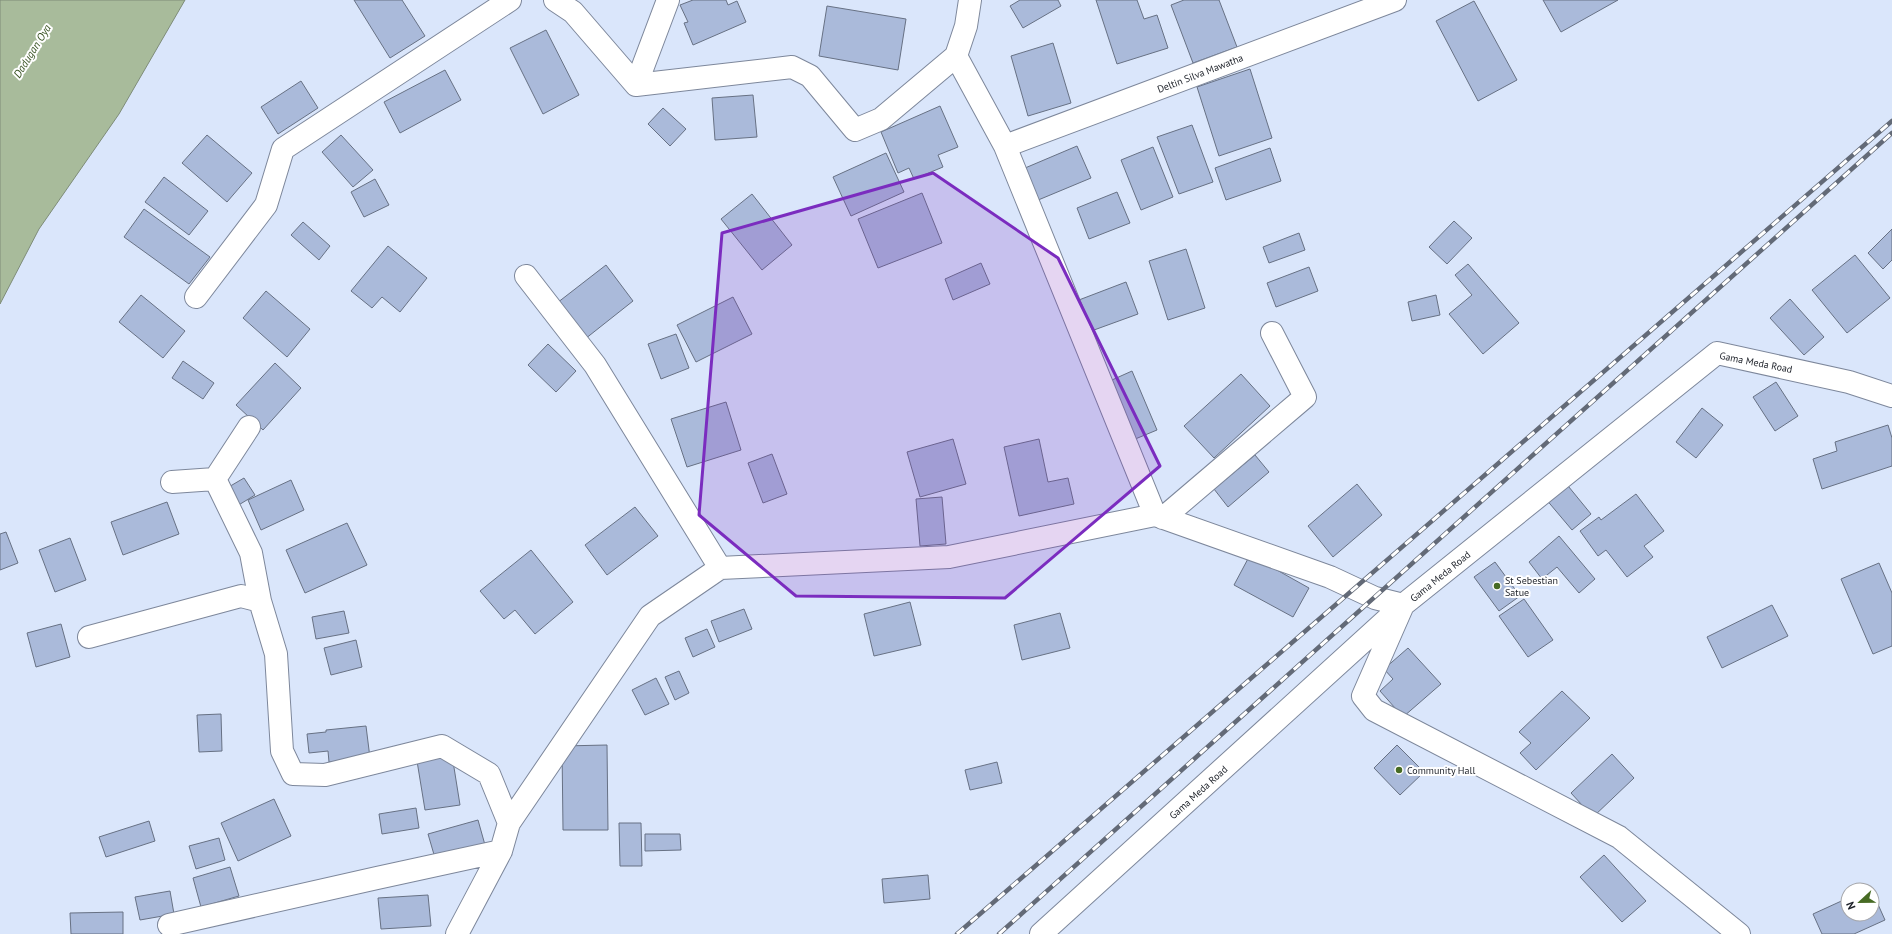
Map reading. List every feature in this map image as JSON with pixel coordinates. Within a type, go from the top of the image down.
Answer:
[{"type":"street","points":[[196,297],[266,205],[283,149],[510,0]]},
{"type":"street","points":[[555,0],[573,12],[636,85]]},
{"type":"street","points":[[636,85],[668,0]]},
{"type":"street","points":[[636,85],[792,67],[810,76],[855,130],[881,119],[956,56],[966,26],[970,0]]},
{"type":"street","name":"Deltin Silva Mawatha","points":[[1005,146],[1395,0]]},
{"type":"street","points":[[956,56],[1005,146],[1159,516],[1330,577],[1375,598],[1404,605],[1363,696],[1374,710],[1619,837],[1739,934]]},
{"type":"street","points":[[526,276],[596,365],[720,568]]},
{"type":"street","points":[[457,934],[501,851],[509,823],[650,616],[720,568],[949,556],[1159,516],[1305,397],[1272,333]]},
{"type":"street","name":"Gama Meda Road","points":[[1041,934],[1404,605],[1718,353],[1849,382],[1892,396]]},
{"type":"street","points":[[215,479],[249,427]]},
{"type":"street","points":[[215,479],[251,552],[260,601],[276,654],[282,751],[293,774],[325,775],[442,746],[489,774],[509,823]]},
{"type":"street","points":[[172,482],[215,479]]},
{"type":"street","points":[[89,637],[241,596],[260,601]]},
{"type":"street","points":[[169,925],[369,879],[501,851]]},
{"type":"highlighted area","points":[[933,173],[1058,258],[1160,466],[1005,598],[796,596],[699,515],[722,233]]},
{"type":"water","name":"Dadugan Oya","points":[[0,0],[185,0],[119,114],[39,229],[0,304]]},
{"type":"building","points":[[354,0],[402,0],[425,36],[390,58]]},
{"type":"building","points":[[693,0],[726,0],[728,5],[737,1],[746,22],[693,45],[684,23],[688,22],[680,5]]},
{"type":"building","points":[[1020,0],[1058,0],[1061,6],[1023,28],[1010,6]]},
{"type":"building","points":[[1096,0],[1137,0],[1144,19],[1157,15],[1168,48],[1117,64]]},
{"type":"building","points":[[1184,0],[1219,0],[1237,47],[1193,63],[1171,5]]},
{"type":"building","points":[[1543,0],[1618,0],[1561,32]]},
{"type":"building","points":[[1474,1],[1517,80],[1478,101],[1436,21]]},
{"type":"building","points":[[827,6],[906,19],[898,70],[819,56]]},
{"type":"building","points":[[546,30],[579,95],[543,114],[510,48]]},
{"type":"building","points":[[1053,43],[1071,103],[1028,116],[1011,56]]},
{"type":"building","points":[[1250,69],[1272,138],[1219,156],[1197,87]]},
{"type":"building","points":[[445,70],[461,100],[400,133],[384,102]]},
{"type":"building","points":[[301,81],[318,108],[278,134],[261,107]]},
{"type":"building","points":[[753,95],[757,137],[715,140],[712,98]]},
{"type":"building","points":[[940,106],[958,147],[938,155],[943,167],[914,179],[909,168],[898,173],[881,132]]},
{"type":"building","points":[[663,108],[686,129],[670,146],[648,124]]},
{"type":"building","points":[[1192,125],[1213,182],[1179,194],[1157,137]]},
{"type":"building","points":[[207,135],[252,173],[227,202],[182,163]]},
{"type":"building","points":[[341,135],[373,170],[353,187],[322,152]]},
{"type":"building","points":[[1077,146],[1091,178],[1031,203],[1018,171]]},
{"type":"building","points":[[1153,147],[1173,197],[1141,210],[1121,160]]},
{"type":"building","points":[[1270,148],[1281,181],[1226,200],[1215,168]]},
{"type":"building","points":[[886,153],[904,192],[851,216],[833,177]]},
{"type":"building","points":[[164,177],[208,211],[189,235],[145,202]]},
{"type":"building","points":[[375,179],[389,205],[364,217],[351,192]]},
{"type":"building","points":[[1117,192],[1130,223],[1089,239],[1077,208]]},
{"type":"building","points":[[922,193],[942,243],[878,268],[858,219]]},
{"type":"building","points":[[752,194],[792,245],[762,270],[721,219]]},
{"type":"building","points":[[144,209],[210,257],[189,284],[124,237]]},
{"type":"building","points":[[1454,221],[1472,238],[1447,264],[1429,247]]},
{"type":"building","points":[[303,222],[330,246],[319,260],[291,235]]},
{"type":"building","points":[[1892,229],[1892,260],[1883,269],[1868,253]]},
{"type":"building","points":[[1299,233],[1305,250],[1269,263],[1263,247]]},
{"type":"building","points":[[388,246],[427,278],[400,312],[382,297],[372,308],[351,291]]},
{"type":"building","points":[[1186,249],[1205,308],[1168,320],[1149,261]]},
{"type":"building","points":[[1855,255],[1890,298],[1847,333],[1812,290]]},
{"type":"building","points":[[981,263],[990,284],[953,300],[945,279]]},
{"type":"building","points":[[1468,264],[1519,323],[1483,354],[1449,314],[1472,295],[1455,275]]},
{"type":"building","points":[[606,265],[633,301],[585,339],[557,303]]},
{"type":"building","points":[[1309,267],[1318,291],[1276,307],[1267,283]]},
{"type":"building","points":[[1126,282],[1138,314],[1083,334],[1071,303]]},
{"type":"building","points":[[266,291],[310,329],[287,357],[243,318]]},
{"type":"building","points":[[141,295],[185,331],[163,358],[119,322]]},
{"type":"building","points":[[1436,295],[1440,315],[1412,321],[1408,302]]},
{"type":"building","points":[[733,297],[752,334],[696,362],[677,325]]},
{"type":"building","points":[[1790,299],[1824,337],[1804,355],[1770,318]]},
{"type":"building","points":[[676,334],[689,368],[661,379],[648,344]]},
{"type":"building","points":[[548,344],[576,371],[556,392],[528,365]]},
{"type":"building","points":[[183,361],[214,383],[203,399],[172,378]]},
{"type":"building","points":[[275,363],[301,388],[263,430],[236,405]]},
{"type":"building","points":[[1132,371],[1157,430],[1128,442],[1103,384]]},
{"type":"building","points":[[1241,374],[1270,406],[1214,458],[1184,426]]},
{"type":"building","points":[[1776,382],[1798,416],[1775,431],[1753,397]]},
{"type":"building","points":[[726,402],[741,450],[687,467],[671,419]]},
{"type":"building","points":[[1702,408],[1723,425],[1696,458],[1676,442]]},
{"type":"building","points":[[1888,425],[1892,438],[1892,466],[1822,489],[1813,459],[1837,451],[1835,442]]},
{"type":"building","points":[[953,439],[966,484],[920,497],[907,452]]},
{"type":"building","points":[[1039,439],[1048,482],[1068,478],[1074,504],[1019,516],[1004,447]]},
{"type":"building","points":[[772,454],[787,494],[763,503],[748,463]]},
{"type":"building","points":[[1255,455],[1269,472],[1228,507],[1214,489]]},
{"type":"building","points":[[244,478],[255,495],[237,506],[227,488]]},
{"type":"building","points":[[291,480],[304,510],[261,530],[248,500]]},
{"type":"building","points":[[1564,481],[1591,514],[1572,530],[1545,498]]},
{"type":"building","points":[[1357,484],[1382,515],[1333,557],[1308,526]]},
{"type":"building","points":[[1636,494],[1664,531],[1644,546],[1653,557],[1627,577],[1606,550],[1598,556],[1580,531],[1599,517],[1601,520]]},
{"type":"building","points":[[942,497],[946,544],[920,546],[916,499]]},
{"type":"building","points":[[167,502],[179,534],[123,555],[111,522]]},
{"type":"building","points":[[635,507],[658,536],[607,575],[585,545]]},
{"type":"building","points":[[347,523],[367,565],[305,593],[286,550]]},
{"type":"building","points":[[6,532],[18,563],[0,570],[0,534]]},
{"type":"building","points":[[1559,536],[1595,579],[1579,593],[1557,567],[1542,579],[1529,562]]},
{"type":"building","points":[[70,538],[86,580],[55,592],[39,550]]},
{"type":"building","points":[[531,550],[573,602],[535,634],[515,610],[504,619],[480,591]]},
{"type":"building","points":[[1250,555],[1309,588],[1293,617],[1234,585]]},
{"type":"building","name":"St Sebestian Satue","points":[[1495,562],[1520,596],[1499,611],[1474,577]]},
{"type":"building","points":[[1879,563],[1892,593],[1892,646],[1873,654],[1841,579]]},
{"type":"building","points":[[1524,599],[1553,640],[1528,657],[1499,616]]},
{"type":"building","points":[[910,602],[921,645],[874,656],[864,614]]},
{"type":"building","points":[[1772,605],[1788,636],[1722,668],[1707,637]]},
{"type":"building","points":[[744,609],[752,629],[719,642],[711,621]]},
{"type":"building","points":[[344,611],[349,633],[316,639],[312,617]]},
{"type":"building","points":[[1060,613],[1070,648],[1022,660],[1014,625]]},
{"type":"building","points":[[61,624],[70,657],[36,667],[27,633]]},
{"type":"building","points":[[707,629],[715,647],[693,657],[685,638]]},
{"type":"building","points":[[356,640],[362,667],[331,675],[324,648]]},
{"type":"building","points":[[1408,648],[1441,684],[1403,717],[1380,691],[1393,679],[1384,669]]},
{"type":"building","points":[[679,671],[689,693],[675,700],[665,677]]},
{"type":"building","points":[[656,678],[669,704],[645,715],[632,690]]},
{"type":"building","points":[[1562,691],[1590,718],[1536,770],[1520,753],[1531,743],[1519,732]]},
{"type":"building","points":[[221,714],[222,751],[199,752],[197,715]]},
{"type":"building","points":[[366,726],[370,758],[329,762],[328,751],[309,753],[307,734],[326,732],[326,730]]},
{"type":"building","points":[[607,745],[608,830],[563,830],[562,746]]},
{"type":"building","name":"Community Hall","points":[[1397,745],[1424,772],[1400,795],[1374,768]]},
{"type":"building","points":[[1612,754],[1634,778],[1593,817],[1571,793]]},
{"type":"building","points":[[452,755],[460,805],[425,810],[417,761]]},
{"type":"building","points":[[997,762],[1002,783],[970,790],[965,770]]},
{"type":"building","points":[[274,799],[291,836],[238,861],[221,823]]},
{"type":"building","points":[[416,808],[419,828],[382,834],[379,814]]},
{"type":"building","points":[[478,820],[485,845],[435,858],[428,834]]},
{"type":"building","points":[[149,821],[155,841],[106,857],[99,837]]},
{"type":"building","points":[[619,823],[641,823],[642,866],[620,866]]},
{"type":"building","points":[[645,834],[680,834],[681,850],[645,851]]},
{"type":"building","points":[[219,838],[225,860],[196,869],[189,846]]},
{"type":"building","points":[[1604,855],[1646,901],[1622,922],[1580,877]]},
{"type":"building","points":[[230,867],[239,896],[201,907],[193,878]]},
{"type":"building","points":[[928,875],[930,899],[884,903],[882,879]]},
{"type":"building","points":[[170,891],[174,914],[140,920],[135,897]]},
{"type":"building","points":[[428,895],[431,926],[381,929],[378,898]]},
{"type":"building","points":[[1840,902],[1840,922],[1880,922],[1880,909],[1885,920],[1854,934],[1822,934],[1813,914]]},
{"type":"building","points":[[123,912],[123,934],[71,934],[70,913]]},
{"type":"railway","points":[[957,934],[1892,121]]},
{"type":"railway","points":[[999,934],[1892,133]]},
{"type":"place","name":"St Sebestian Satue","points":[[1497,586]]},
{"type":"place","name":"Community Hall","points":[[1399,770]]}]
